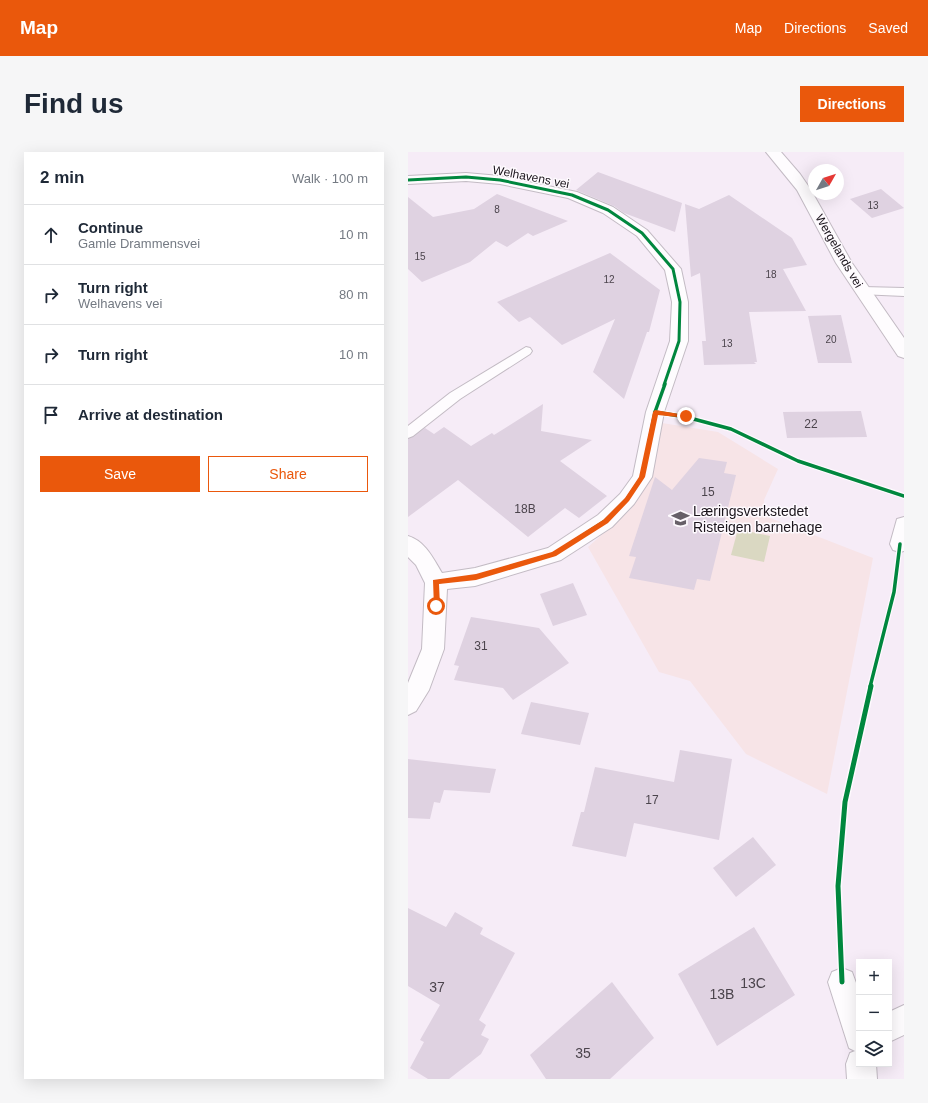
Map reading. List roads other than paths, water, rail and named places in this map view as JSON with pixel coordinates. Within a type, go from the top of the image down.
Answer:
[{"type":"street","name":"Wergelands vei","points":[[773,152],[786,164],[820,216],[844,262],[904,352]]},
{"type":"street","name":"Welhavens vei","points":[[408,180],[466,177],[500,180],[572,195],[608,210],[642,233],[673,269],[680,302],[679,342],[655,412],[642,477],[627,499],[606,521],[554,554],[476,577],[436,582]]},
{"type":"street","points":[[408,544],[423,559],[436,582],[433,649],[421,683],[408,704]]},
{"type":"street","points":[[842,982],[857,1031]]},
{"type":"street","points":[[892,1026],[904,1020]]},
{"type":"street","points":[[861,1067],[862,1079]]},
{"type":"lane","name":"Wergelands vei","points":[[863,292],[904,292]]},
{"type":"lane","points":[[408,432],[455,396],[526,351]]},
{"type":"place","name":"Læringsverkstedet Risteigen barnehage","points":[[680,519]]}]
